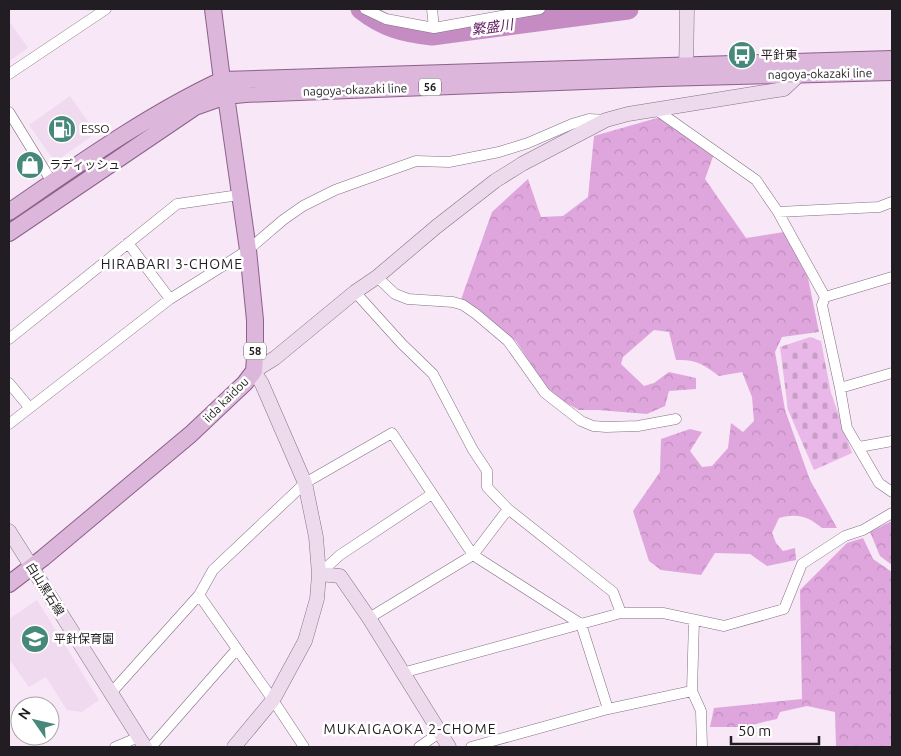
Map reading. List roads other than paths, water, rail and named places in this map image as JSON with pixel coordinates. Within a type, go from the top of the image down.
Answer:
[{"type":"main road","name":"iida kaidou","points":[[9,584],[191,434],[245,383],[254,371],[255,320],[248,250],[213,9]]},
{"type":"main road","name":"nagoya-okazaki line","points":[[9,212],[161,112],[193,94],[224,88],[245,94],[687,72],[892,59]]},
{"type":"main road","name":"nagoya-okazaki line","points":[[687,72],[892,73]]},
{"type":"main road","name":"nagoya-okazaki line","points":[[9,233],[224,88]]},
{"type":"street","points":[[9,74],[106,9]]},
{"type":"street","points":[[365,9],[386,19],[434,28],[527,9],[540,9]]},
{"type":"street","points":[[432,9],[434,28]]},
{"type":"street","points":[[687,9],[687,72]]},
{"type":"street","points":[[234,747],[273,700],[305,641],[317,599],[319,574],[316,537],[305,483],[262,384],[254,371],[275,358],[355,292],[377,278],[436,227],[495,181],[522,164],[606,120],[656,109],[784,89],[800,74]]},
{"type":"street","points":[[656,109],[756,180],[778,212],[825,298]]},
{"type":"street","points":[[9,112],[52,182]]},
{"type":"street","points":[[9,424],[170,299],[248,250],[296,210],[335,190],[416,161],[448,162],[499,152],[528,143],[572,124],[589,119],[606,120]]},
{"type":"street","points":[[9,339],[177,204],[239,195]]},
{"type":"street","points":[[778,212],[879,207],[892,202]]},
{"type":"street","points":[[128,243],[170,299]]},
{"type":"street","points":[[892,277],[825,298],[822,305],[848,428],[878,483],[892,492]]},
{"type":"street","points":[[377,278],[395,294],[408,299],[453,302],[476,314],[508,341],[545,393],[581,420],[593,426],[638,426],[676,420]]},
{"type":"street","points":[[355,292],[402,344],[434,374],[473,450],[487,471],[487,486],[508,509],[613,592],[621,613]]},
{"type":"street","points":[[840,388],[892,373]]},
{"type":"street","points":[[9,383],[29,408]]},
{"type":"street","points":[[111,694],[199,594],[213,570],[305,483],[392,433],[473,555],[580,624],[608,709]]},
{"type":"street","points":[[859,447],[892,441]]},
{"type":"street","points":[[319,574],[340,555],[432,494]]},
{"type":"street","points":[[369,618],[473,555],[508,509]]},
{"type":"street","points":[[402,673],[621,613],[663,613],[724,626],[784,609],[802,564],[845,536],[863,530],[892,513]]},
{"type":"street","name":"白山黒石線","points":[[9,531],[142,742]]},
{"type":"street","points":[[319,574],[340,576],[369,618],[449,747]]},
{"type":"street","points":[[199,594],[304,747]]},
{"type":"street","points":[[694,620],[692,691],[701,711],[702,747]]},
{"type":"street","points":[[151,747],[237,648]]},
{"type":"street","points":[[471,747],[608,709],[692,691]]},
{"type":"street","points":[[419,747],[439,732]]},
{"type":"street","points":[[116,747],[142,742]]},
{"type":"waterway","name":"繁盛川","points":[[361,9],[394,28],[432,35],[628,9]]},
{"type":"place","name":"平針東","points":[[742,55]]},
{"type":"place","name":"ESSO","points":[[62,129]]},
{"type":"place","name":"ラディッシュ","points":[[30,165]]},
{"type":"place","name":"平針保育園","points":[[35,639]]},
{"type":"district","name":"HIRABARI 3-CHOME","points":[[172,264]]},
{"type":"district","name":"MUKAIGAOKA 2-CHOME","points":[[410,729]]}]
